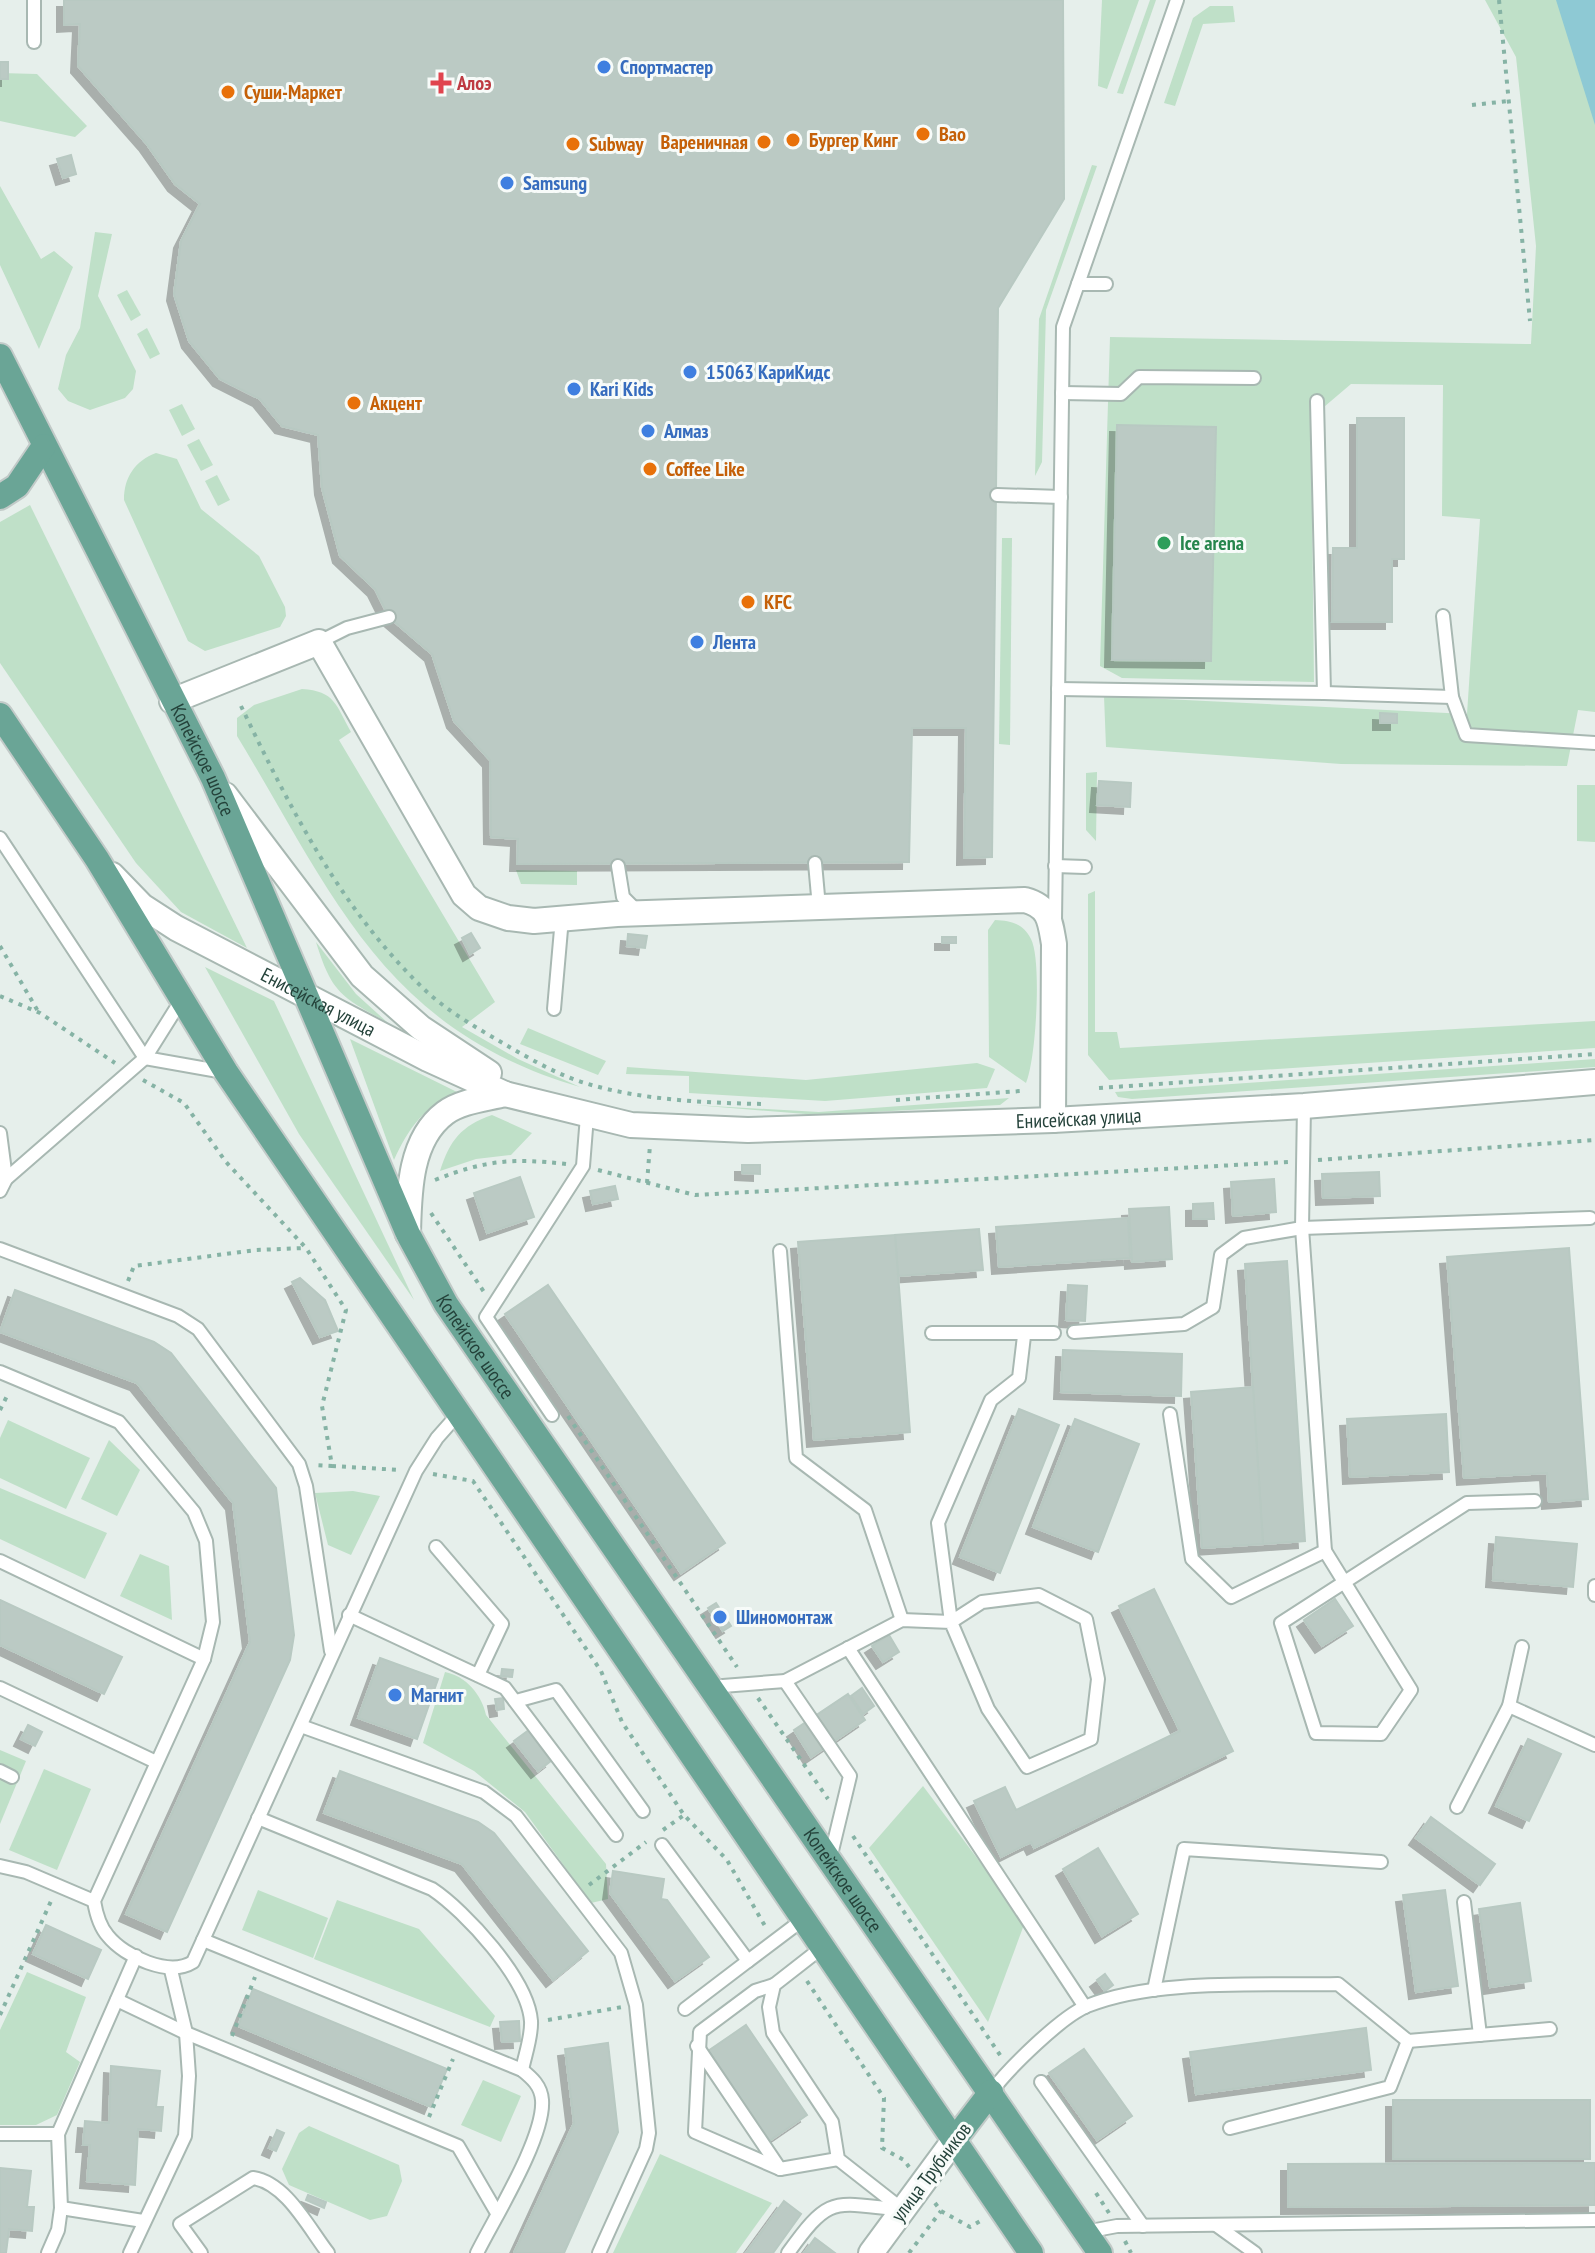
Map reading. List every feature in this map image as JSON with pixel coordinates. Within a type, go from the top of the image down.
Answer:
[{"type":"main road","name":"Копейское шоссе","points":[[0,356],[213,778],[408,1234],[446,1304],[1100,2253]]},
{"type":"main road","points":[[0,497],[17,486],[44,446]]},
{"type":"main road","points":[[0,715],[97,859],[226,1072],[914,2078],[1001,2209],[1021,2247]]},
{"type":"main road","name":"улица Трубников","points":[[955,2139],[991,2092]]},
{"type":"street","points":[[172,701],[319,642],[464,895],[479,908],[508,918],[1025,900],[1039,904],[1049,916],[1054,944],[1053,1120]]},
{"type":"street","name":"Енисейская улица","points":[[213,778],[362,976],[421,1028],[470,1062],[562,1111]]},
{"type":"street","name":"Енисейская улица","points":[[97,859],[142,906],[176,928],[304,995],[505,1094],[562,1111],[631,1125],[700,1129],[1053,1120],[1304,1106],[1595,1082]]},
{"type":"street","points":[[408,1234],[409,1190],[419,1149],[430,1127],[446,1111],[505,1094]]},
{"type":"street","name":"улица Трубников","points":[[871,2253],[955,2139]]},
{"type":"lane","points":[[34,0],[34,42]]},
{"type":"lane","points":[[1054,944],[1063,327],[1177,0]]},
{"type":"lane","points":[[1078,284],[1106,284]]},
{"type":"lane","points":[[1062,393],[1121,394],[1139,377],[1254,378]]},
{"type":"lane","points":[[1317,401],[1324,693]]},
{"type":"lane","points":[[997,495],[1061,497]]},
{"type":"lane","points":[[1443,616],[1452,697],[1466,735],[1595,743]]},
{"type":"lane","points":[[319,642],[347,628],[389,617]]},
{"type":"lane","points":[[1058,689],[1452,697]]},
{"type":"lane","points":[[0,838],[145,1058],[226,1072]]},
{"type":"lane","points":[[815,863],[819,907]]},
{"type":"lane","points":[[618,866],[623,897],[639,913]]},
{"type":"lane","points":[[1055,866],[1085,867]]},
{"type":"lane","points":[[554,1009],[562,918]]},
{"type":"lane","points":[[3,1185],[145,1058],[182,999]]},
{"type":"lane","points":[[1304,1106],[1302,1228],[1325,1551],[1347,1581],[1411,1690],[1381,1734],[1316,1733],[1281,1623],[1347,1581],[1467,1503],[1535,1501]]},
{"type":"lane","points":[[558,1412],[486,1317],[583,1166],[587,1116]]},
{"type":"lane","points":[[0,1133],[3,1185]]},
{"type":"lane","points":[[1074,1332],[1184,1324],[1213,1307],[1221,1255],[1244,1238],[1302,1228],[1590,1218]]},
{"type":"lane","points":[[0,1249],[178,1316],[198,1329],[299,1464],[306,1486],[331,1651]]},
{"type":"lane","points":[[780,1251],[796,1458],[865,1510],[902,1620]]},
{"type":"lane","points":[[932,1333],[1024,1336],[1054,1333]]},
{"type":"lane","points":[[710,1687],[785,1681],[902,1620],[951,1622],[982,1602],[1039,1595],[1086,1619],[1098,1679],[1091,1739],[1027,1767],[988,1709],[951,1622],[938,1523],[991,1400],[1019,1378],[1024,1336]]},
{"type":"lane","points":[[0,1372],[119,1422],[194,1512],[206,1541],[213,1622],[204,1659],[94,1901],[101,1927],[109,1938],[136,1956],[171,1970],[193,1962],[301,1726],[331,1651],[416,1471],[437,1438],[460,1412]]},
{"type":"lane","points":[[1170,1414],[1192,1559],[1231,1597],[1325,1551]]},
{"type":"lane","points":[[436,1547],[502,1624],[478,1675]]},
{"type":"lane","points":[[0,1561],[204,1659]]},
{"type":"lane","points":[[1595,1586],[1595,1595]]},
{"type":"lane","points":[[349,1615],[505,1688],[616,1835]]},
{"type":"lane","points":[[1457,1807],[1509,1706],[1522,1647]]},
{"type":"lane","points":[[848,1648],[1085,2007]]},
{"type":"lane","points":[[785,1681],[850,1776],[830,1860]]},
{"type":"lane","points":[[0,1688],[156,1762]]},
{"type":"lane","points":[[516,1701],[556,1690],[643,1811]]},
{"type":"lane","points":[[1509,1706],[1595,1745]]},
{"type":"lane","points":[[301,1726],[484,1792],[502,1803],[516,1816],[578,1894],[621,1953],[636,2005],[649,2133],[646,2149],[599,2253]]},
{"type":"lane","points":[[258,1818],[432,1889],[453,1903],[514,1978],[526,2000],[531,2023],[522,2070]]},
{"type":"lane","points":[[661,1839],[748,1961]]},
{"type":"lane","points":[[1154,1990],[1184,1849],[1381,1862]]},
{"type":"lane","points":[[0,1866],[26,1872],[94,1901]]},
{"type":"lane","points":[[1464,1902],[1480,2035]]},
{"type":"lane","points":[[685,2009],[805,1918]]},
{"type":"lane","points":[[203,1940],[522,2070],[536,2082],[542,2097],[541,2124],[477,2253]]},
{"type":"lane","points":[[824,1946],[774,1985],[755,1991],[700,2032],[695,2132],[780,2169],[838,2159]]},
{"type":"lane","points":[[48,2253],[58,2230],[61,2208],[58,2134],[136,1956]]},
{"type":"lane","points":[[130,2253],[185,2136],[189,2076],[186,2033],[171,1970]]},
{"type":"lane","points":[[991,2092],[1010,2067],[1085,2007],[1154,1990],[1338,1984],[1408,2041],[1550,2029]]},
{"type":"lane","points":[[774,1985],[769,2007],[773,2033],[832,2122],[838,2159],[903,2210]]},
{"type":"lane","points":[[117,2000],[186,2033],[458,2146],[497,2213]]},
{"type":"lane","points":[[1230,2128],[1390,2087],[1408,2041]]},
{"type":"lane","points":[[697,2046],[780,2169]]},
{"type":"lane","points":[[1041,2082],[1143,2226]]},
{"type":"lane","points":[[0,2134],[58,2134]]},
{"type":"lane","points":[[201,2253],[180,2224],[253,2178],[267,2180],[279,2190],[328,2253]]},
{"type":"lane","points":[[788,2253],[825,2208],[845,2204],[903,2210]]},
{"type":"lane","points":[[61,2208],[143,2221]]},
{"type":"lane","points":[[1085,2232],[1117,2226],[1595,2220]]},
{"type":"lane","points":[[1216,2225],[1255,2253]]},
{"type":"path","points":[[1499,0],[1530,321]]},
{"type":"path","points":[[1472,105],[1509,101]]},
{"type":"path","points":[[241,706],[281,790],[320,855],[373,935],[427,992],[534,1061],[588,1084],[653,1095],[768,1105]]},
{"type":"path","points":[[0,946],[40,1013]]},
{"type":"path","points":[[0,996],[40,1013],[184,1103],[226,1162],[306,1248],[346,1310],[322,1406],[332,1466]]},
{"type":"path","points":[[1099,1088],[1595,1054]]},
{"type":"path","points":[[890,1101],[1021,1091]]},
{"type":"path","points":[[427,1193],[434,1180],[466,1167],[514,1158],[583,1166],[695,1195],[1304,1161],[1595,1140]]},
{"type":"path","points":[[427,1207],[493,1305]]},
{"type":"path","points":[[122,1294],[134,1266],[256,1250],[306,1248]]},
{"type":"path","points":[[558,1412],[1010,2067]]},
{"type":"path","points":[[299,1464],[416,1471],[473,1481],[601,1671],[622,1722],[684,1815],[727,1860],[775,1940]]},
{"type":"path","points":[[661,1839],[684,1815]]},
{"type":"path","points":[[578,1894],[648,1841]]},
{"type":"path","points":[[0,2015],[59,1885]]},
{"type":"path","points":[[226,2049],[261,1963]]},
{"type":"path","points":[[797,1966],[884,2098],[882,2148],[904,2160],[941,2211],[970,2227],[1001,2209]]},
{"type":"path","points":[[531,2023],[636,2005]]},
{"type":"path","points":[[424,2131],[459,2045]]},
{"type":"path","points":[[884,2098],[914,2078]]},
{"type":"path","points":[[1094,2189],[1131,2253]]},
{"type":"path","points":[[909,2253],[941,2211]]},
{"type":"green space","points":[[1102,0],[1139,0],[1107,89],[1098,86]]},
{"type":"green space","points":[[1150,0],[1156,0],[1123,94],[1117,93]]},
{"type":"green space","points":[[1485,0],[1595,0],[1595,712],[1578,710],[1567,766],[1341,764],[1106,747],[1104,696],[1467,714],[1480,519],[1442,516],[1443,385],[1351,384],[1311,418],[1314,682],[1122,678],[1100,666],[1110,337],[1531,344],[1536,246],[1516,57]]},
{"type":"green space","points":[[1210,6],[1233,6],[1235,22],[1203,24],[1175,106],[1164,103],[1193,18]]},
{"type":"green space","points":[[0,73],[37,74],[87,126],[75,137],[0,121]]},
{"type":"green space","points":[[1092,165],[1097,166],[1046,310],[1042,462],[1035,476],[1039,319]]},
{"type":"green space","points":[[0,186],[41,259],[54,251],[73,267],[39,349],[0,265]]},
{"type":"green space","points":[[95,232],[112,234],[98,296],[136,371],[133,389],[125,398],[90,410],[68,401],[58,389],[66,355],[80,328]]},
{"type":"green space","points":[[127,290],[141,315],[131,321],[117,295]]},
{"type":"green space","points":[[147,328],[160,354],[150,359],[137,334]]},
{"type":"green space","points":[[182,404],[195,429],[182,436],[169,410]]},
{"type":"green space","points":[[199,439],[213,465],[201,471],[187,445]]},
{"type":"green space","points":[[156,453],[177,459],[201,509],[259,556],[285,607],[286,616],[280,627],[205,651],[188,641],[124,500],[132,471],[142,460]]},
{"type":"green space","points":[[217,475],[230,500],[218,506],[205,481]]},
{"type":"green space","points":[[30,505],[247,948],[181,912],[136,863],[0,663],[0,522]]},
{"type":"green space","points":[[1002,538],[1012,538],[1010,745],[999,744]]},
{"type":"green space","points":[[302,689],[328,696],[338,707],[351,732],[339,740],[495,1002],[462,1027],[518,1059],[580,1087],[513,1062],[457,1031],[411,993],[371,950],[336,902],[237,736],[237,718],[254,705]]},
{"type":"green space","points":[[1097,772],[1096,841],[1086,830],[1086,773]]},
{"type":"green space","points":[[1577,785],[1595,785],[1595,842],[1577,841]]},
{"type":"green space","points":[[516,870],[577,871],[577,885],[521,884]]},
{"type":"green space","points":[[1095,891],[1095,1032],[1117,1032],[1120,1048],[1595,1021],[1595,1048],[1109,1080],[1088,1055],[1088,894]]},
{"type":"green space","points":[[995,920],[1020,926],[1031,939],[1034,950],[1036,1010],[1033,1054],[1026,1083],[989,1057],[988,930]]},
{"type":"green space","points":[[316,942],[356,994],[388,1023],[341,992],[328,973]]},
{"type":"green space","points":[[205,967],[274,1001],[414,1300],[299,1134]]},
{"type":"green space","points":[[528,1028],[606,1061],[598,1075],[520,1044]]},
{"type":"green space","points":[[350,1039],[459,1093],[436,1104],[419,1119],[394,1160]]},
{"type":"green space","points":[[1595,1059],[1595,1067],[1132,1099],[1118,1097],[1115,1092]]},
{"type":"green space","points":[[977,1063],[995,1069],[987,1088],[825,1101],[689,1093],[689,1076],[626,1074],[627,1067],[806,1080]]},
{"type":"green space","points":[[1009,1098],[1000,1105],[818,1115],[694,1105],[819,1112]]},
{"type":"green space","points":[[492,1115],[532,1133],[511,1155],[476,1159],[440,1171],[458,1136],[472,1124]]},
{"type":"green space","points":[[8,1420],[90,1458],[66,1509],[0,1478],[0,1438]]},
{"type":"green space","points":[[109,1440],[140,1470],[117,1516],[81,1499]]},
{"type":"green space","points":[[0,1488],[107,1533],[85,1579],[0,1539]]},
{"type":"green space","points":[[353,1491],[380,1496],[351,1555],[328,1545],[315,1493]]},
{"type":"green space","points":[[140,1554],[169,1566],[172,1620],[120,1596]]},
{"type":"green space","points":[[445,1672],[460,1678],[472,1688],[481,1700],[486,1715],[606,1864],[608,1899],[591,1903],[525,1812],[474,1771],[423,1743]]},
{"type":"green space","points":[[0,1750],[26,1761],[0,1824]]},
{"type":"green space","points":[[44,1769],[91,1789],[57,1870],[9,1850]]},
{"type":"green space","points":[[923,1786],[1025,1922],[988,2022],[869,1848]]},
{"type":"green space","points":[[258,1890],[328,1918],[313,1958],[242,1930]]},
{"type":"green space","points":[[337,1900],[419,1929],[495,2016],[490,2027],[314,1959]]},
{"type":"green space","points":[[27,1972],[86,1997],[66,2052],[80,2062],[57,2115],[36,2125],[0,2125],[0,2030]]},
{"type":"green space","points":[[483,2080],[521,2096],[501,2142],[461,2125]]},
{"type":"green space","points":[[309,2126],[399,2165],[402,2181],[387,2216],[370,2220],[289,2185],[282,2169],[299,2133]]},
{"type":"green space","points":[[660,2154],[772,2203],[736,2253],[613,2253]]},
{"type":"water","points":[[1556,0],[1595,0],[1595,125]]},
{"type":"building","name":"Алмаз","points":[[64,0],[1063,0],[1064,199],[998,308],[992,857],[964,858],[966,728],[912,728],[909,862],[517,864],[518,839],[491,837],[490,760],[454,721],[432,654],[389,617],[375,589],[340,556],[322,488],[318,435],[282,426],[260,399],[220,379],[189,341],[174,294],[181,241],[200,204],[175,184],[146,143],[78,66],[80,24],[64,25]]},
{"type":"building","points":[[0,62],[8,62],[8,79],[0,79]]},
{"type":"building","points":[[71,155],[76,174],[63,178],[57,159]]},
{"type":"building","points":[[1357,418],[1404,418],[1404,559],[1392,559],[1392,622],[1332,622],[1333,548],[1357,548]]},
{"type":"building","name":"Ice arena","points":[[1117,425],[1216,427],[1211,661],[1112,660]]},
{"type":"building","points":[[1380,713],[1397,714],[1397,723],[1380,723]]},
{"type":"building","points":[[1099,781],[1131,783],[1130,807],[1097,805]]},
{"type":"building","points":[[471,933],[480,948],[470,954],[462,938]]},
{"type":"building","points":[[628,934],[647,936],[645,948],[627,946]]},
{"type":"building","points":[[942,937],[956,937],[956,943],[942,943]]},
{"type":"building","points":[[742,1165],[760,1165],[760,1174],[742,1173]]},
{"type":"building","points":[[1379,1172],[1380,1196],[1323,1198],[1322,1174]]},
{"type":"building","points":[[520,1177],[534,1217],[487,1233],[474,1193]]},
{"type":"building","points":[[1274,1179],[1276,1212],[1233,1216],[1231,1182]]},
{"type":"building","points":[[615,1186],[618,1199],[593,1204],[590,1191]]},
{"type":"building","points":[[1213,1203],[1214,1219],[1193,1219],[1193,1204]]},
{"type":"building","points":[[1169,1207],[1172,1259],[1132,1262],[1129,1209]]},
{"type":"building","points":[[1128,1218],[1130,1258],[999,1267],[996,1227]]},
{"type":"building","points":[[979,1229],[983,1270],[898,1276],[895,1235]]},
{"type":"building","points":[[895,1235],[910,1432],[814,1440],[798,1242]]},
{"type":"building","points":[[1569,1248],[1588,1499],[1549,1502],[1547,1473],[1464,1478],[1447,1257]]},
{"type":"building","points":[[1287,1261],[1305,1541],[1263,1544],[1245,1264]]},
{"type":"building","points":[[300,1278],[325,1300],[338,1331],[320,1337],[292,1282]]},
{"type":"building","points":[[548,1285],[725,1543],[681,1573],[505,1314]]},
{"type":"building","points":[[1068,1285],[1087,1286],[1085,1321],[1066,1320]]},
{"type":"building","points":[[15,1290],[154,1342],[171,1353],[276,1488],[294,1635],[290,1660],[167,1932],[126,1914],[250,1642],[233,1503],[137,1383],[0,1332]]},
{"type":"building","points":[[1063,1350],[1182,1354],[1181,1396],[1061,1392]]},
{"type":"building","points":[[1253,1387],[1263,1544],[1202,1548],[1191,1392]]},
{"type":"building","points":[[1019,1409],[1059,1425],[1000,1573],[960,1557]]},
{"type":"building","points":[[1446,1414],[1449,1472],[1350,1477],[1347,1419]]},
{"type":"building","points":[[1075,1419],[1139,1444],[1098,1552],[1033,1527]]},
{"type":"building","points":[[1496,1537],[1577,1544],[1573,1587],[1493,1580]]},
{"type":"building","points":[[1154,1589],[1233,1751],[1034,1848],[1031,1842],[1001,1857],[974,1801],[1005,1787],[1016,1810],[1180,1731],[1119,1606]]},
{"type":"building","points":[[1335,1599],[1353,1626],[1322,1646],[1304,1620]]},
{"type":"building","points":[[0,1600],[122,1657],[104,1694],[0,1645]]},
{"type":"building","name":"Шиномонтаж","points":[[716,1603],[731,1626],[723,1631],[708,1608]]},
{"type":"building","points":[[889,1635],[899,1652],[883,1662],[872,1646]]},
{"type":"building","points":[[380,1658],[438,1679],[417,1739],[358,1718]]},
{"type":"building","points":[[502,1669],[513,1670],[512,1677],[501,1676]]},
{"type":"building","points":[[862,1688],[874,1706],[863,1714],[851,1696]]},
{"type":"building","points":[[848,1694],[865,1720],[811,1757],[794,1730]]},
{"type":"building","points":[[503,1698],[504,1709],[497,1710],[495,1699]]},
{"type":"building","points":[[28,1725],[42,1732],[35,1746],[21,1739]]},
{"type":"building","points":[[529,1730],[552,1760],[538,1771],[514,1741]]},
{"type":"building","points":[[1528,1739],[1561,1754],[1529,1821],[1496,1806]]},
{"type":"building","points":[[340,1771],[478,1822],[494,1833],[588,1951],[553,1980],[462,1864],[324,1813]]},
{"type":"building","points":[[1431,1817],[1495,1864],[1480,1885],[1416,1838]]},
{"type":"building","points":[[1098,1848],[1138,1914],[1102,1936],[1063,1869]]},
{"type":"building","points":[[613,1871],[664,1879],[661,1899],[667,1900],[709,1957],[675,1981],[610,1893]]},
{"type":"building","points":[[1445,1890],[1458,1986],[1416,1992],[1403,1895]]},
{"type":"building","points":[[1520,1903],[1531,1981],[1490,1987],[1479,1909]]},
{"type":"building","points":[[46,1925],[101,1950],[88,1979],[33,1954]]},
{"type":"building","points":[[1105,1974],[1113,1985],[1105,1991],[1097,1980]]},
{"type":"building","points":[[253,1989],[447,2069],[431,2107],[238,2026]]},
{"type":"building","points":[[519,2021],[520,2041],[502,2042],[500,2022]]},
{"type":"building","points":[[746,2025],[807,2115],[769,2141],[708,2051]]},
{"type":"building","points":[[1366,2028],[1371,2070],[1196,2094],[1190,2052]]},
{"type":"building","points":[[608,2043],[618,2132],[564,2253],[514,2253],[574,2123],[565,2049]]},
{"type":"building","points":[[1084,2049],[1132,2116],[1097,2140],[1049,2073]]},
{"type":"building","points":[[111,2066],[160,2071],[156,2107],[163,2107],[161,2131],[138,2129],[135,2185],[87,2181],[90,2145],[83,2145],[85,2121],[109,2123]]},
{"type":"building","points":[[1393,2100],[1590,2100],[1590,2159],[1393,2159]]},
{"type":"building","points":[[277,2130],[284,2133],[276,2151],[269,2148]]},
{"type":"building","points":[[1595,2163],[1595,2205],[1288,2207],[1288,2164]]},
{"type":"building","points":[[0,2168],[31,2171],[27,2207],[34,2207],[32,2231],[9,2229],[6,2253],[0,2253]]},
{"type":"building","points":[[308,2195],[326,2202],[324,2208],[306,2200]]},
{"type":"building","points":[[784,2201],[801,2214],[773,2253],[746,2253]]},
{"type":"building","points":[[815,2238],[835,2253],[804,2253]]},
{"type":"place","name":"Спортмастер","points":[[604,67]]},
{"type":"place","name":"Алоэ","points":[[441,83]]},
{"type":"place","name":"Суши-Маркет","points":[[228,92]]},
{"type":"place","name":"Bao","points":[[923,134]]},
{"type":"place","name":"Бургер Кинг","points":[[793,140]]},
{"type":"place","name":"Вареничная","points":[[764,142]]},
{"type":"place","name":"Subway","points":[[573,144]]},
{"type":"place","name":"Samsung","points":[[507,183]]},
{"type":"place","name":"15063 КариКидс","points":[[690,372]]},
{"type":"place","name":"Kari Kids","points":[[574,389]]},
{"type":"place","name":"Акцент","points":[[354,403]]},
{"type":"place","name":"Алмаз","points":[[648,431]]},
{"type":"place","name":"Coffee Like","points":[[650,469]]},
{"type":"place","name":"Ice arena","points":[[1164,543]]},
{"type":"place","name":"KFC","points":[[748,602]]},
{"type":"place","name":"Лента","points":[[697,642]]},
{"type":"place","name":"Шиномонтаж","points":[[720,1617]]},
{"type":"place","name":"Магнит","points":[[395,1695]]}]
